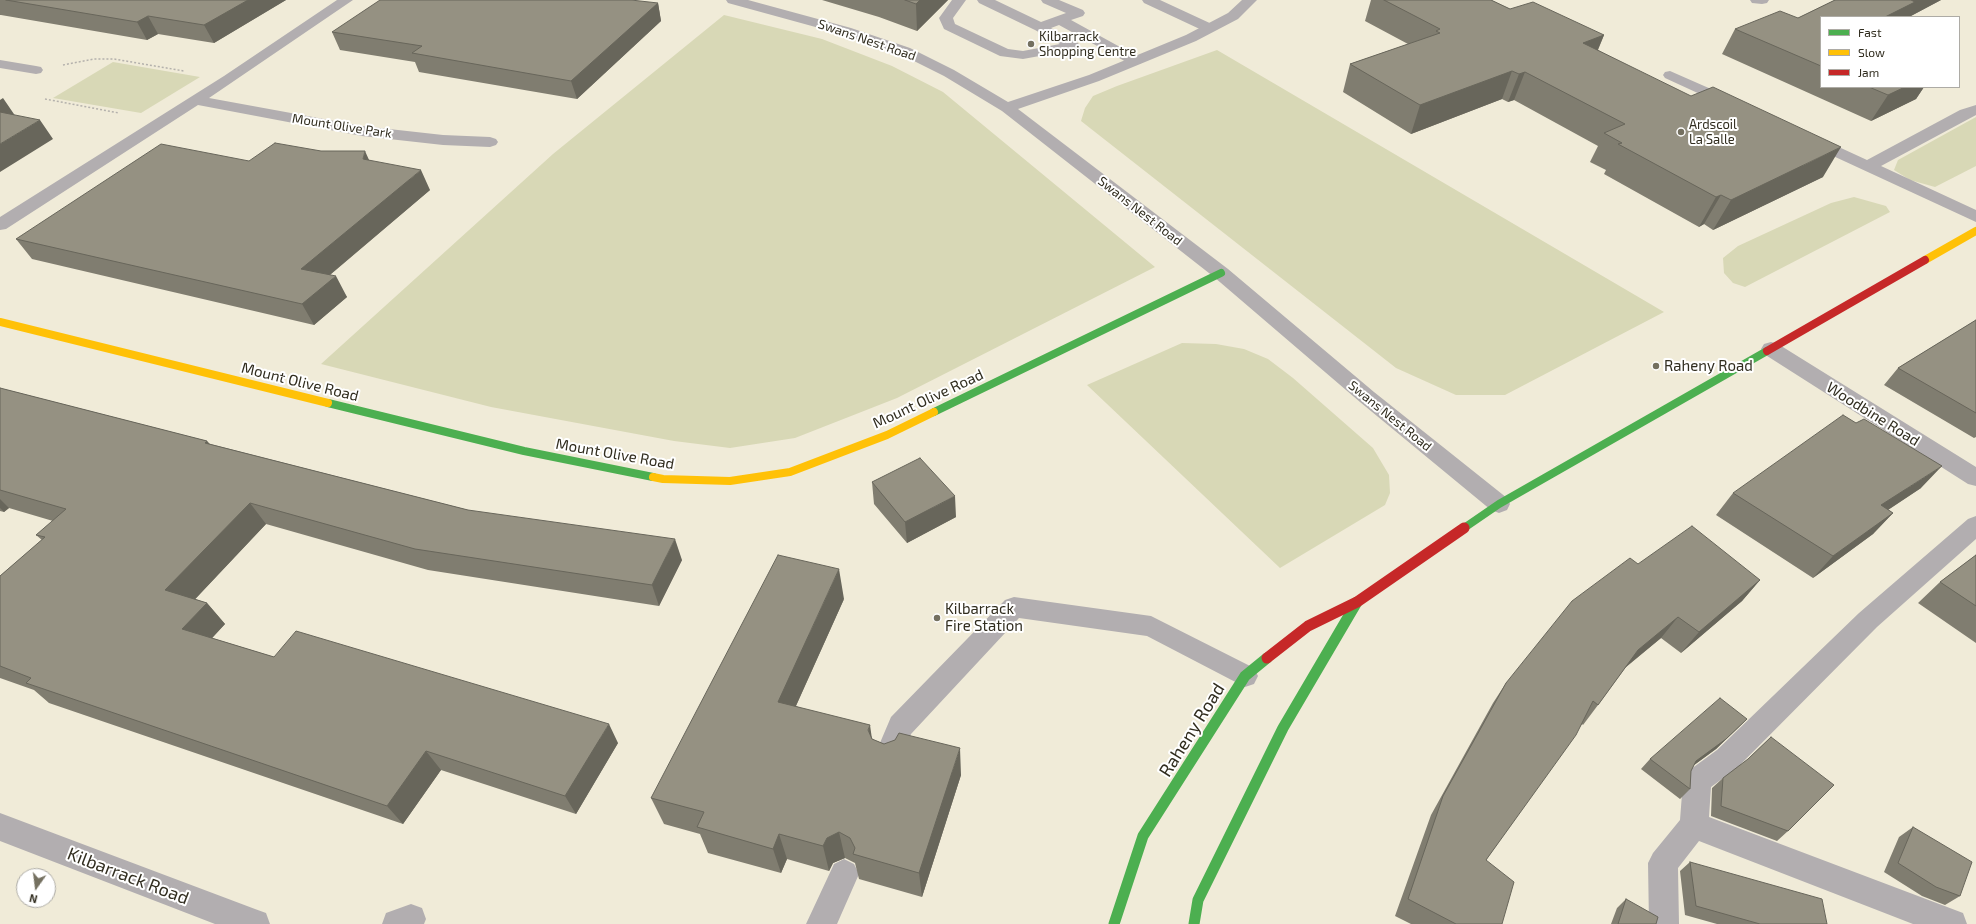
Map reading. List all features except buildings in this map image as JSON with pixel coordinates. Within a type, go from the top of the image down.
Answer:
[{"type":"main road","name":"Raheny Road","points":[[1114,924],[1144,836],[1245,676],[1308,626],[1357,602],[1499,504],[1771,350],[1976,230]]},
{"type":"main road","name":"Mount Olive Road","points":[[0,322],[524,451],[664,479],[730,481],[790,472],[887,435],[1220,273]]},
{"type":"main road","name":"Raheny Road","points":[[1194,924],[1198,900],[1283,728],[1357,602]]},
{"type":"street","points":[[0,225],[229,79],[346,0]]},
{"type":"street","name":"Swans Nest Road","points":[[733,0],[846,31],[905,51],[949,73],[1007,108],[1220,273],[1367,397],[1499,504]]},
{"type":"street","points":[[959,0],[946,18],[949,26],[1006,53],[1023,55],[1073,46],[984,0]]},
{"type":"street","points":[[1040,28],[1078,13],[1048,0]]},
{"type":"street","points":[[1149,0],[1209,28]]},
{"type":"street","points":[[1168,9],[1181,0]]},
{"type":"street","points":[[1007,108],[1094,78],[1135,61],[1233,16],[1250,0]]},
{"type":"street","points":[[1757,0],[1762,0]]},
{"type":"street","points":[[1061,20],[1135,61]]},
{"type":"street","points":[[0,64],[36,70]]},
{"type":"street","points":[[1670,75],[1748,111]]},
{"type":"street","name":"Mount Olive Park","points":[[195,100],[362,131],[443,140],[490,142]]},
{"type":"street","points":[[1869,166],[1965,113],[1976,110]]},
{"type":"street","points":[[1798,134],[1976,217]]},
{"type":"street","name":"Woodbine Road","points":[[1771,350],[1976,478]]},
{"type":"street","points":[[1664,924],[1663,863],[1694,825],[1697,781],[1727,759],[1868,620],[1976,525]]},
{"type":"street","points":[[888,756],[900,726],[1014,607],[1151,626],[1245,676]]},
{"type":"street","points":[[1694,825],[1952,924]]},
{"type":"street","name":"Kilbarrack Road","points":[[0,827],[255,924]]},
{"type":"street","points":[[821,924],[844,874]]},
{"type":"path","points":[[162,122],[45,99],[34,91],[36,70],[94,59],[114,59],[229,79]]},
{"type":"green space","points":[[724,15],[822,39],[892,66],[943,92],[1155,267],[897,398],[795,438],[730,448],[674,441],[491,407],[321,364],[553,154]]},
{"type":"green space","points":[[1217,50],[1664,312],[1505,395],[1456,395],[1396,368],[1081,121],[1085,108],[1093,96]]},
{"type":"green space","points":[[113,62],[200,77],[141,113],[53,98]]},
{"type":"green space","points":[[1976,117],[1976,166],[1935,187],[1910,180],[1894,170],[1898,160]]},
{"type":"green space","points":[[1854,197],[1886,206],[1890,212],[1745,287],[1733,283],[1724,273],[1723,258],[1738,246],[1831,203]]},
{"type":"green space","points":[[1182,343],[1216,344],[1244,349],[1268,359],[1293,378],[1373,448],[1389,475],[1390,493],[1385,505],[1280,568],[1087,385]]},
{"type":"traffic: fast","points":[[934,412],[1221,273]]},
{"type":"traffic: fast","points":[[1464,528],[1499,504],[1767,351]]},
{"type":"traffic: fast","points":[[328,403],[524,451],[653,477]]},
{"type":"traffic: fast","points":[[1194,924],[1198,900],[1283,728],[1357,602]]},
{"type":"traffic: fast","points":[[1114,924],[1143,836],[1245,676],[1267,658]]},
{"type":"traffic: slow","points":[[1925,260],[1976,231]]},
{"type":"traffic: slow","points":[[0,322],[328,403]]},
{"type":"traffic: slow","points":[[653,477],[663,479],[730,481],[790,472],[887,435],[934,412]]},
{"type":"traffic: jam","points":[[1767,351],[1925,260]]},
{"type":"traffic: jam","points":[[1267,658],[1308,626],[1357,602],[1464,528]]},
{"type":"place","name":"Kilbarrack Shopping Centre","points":[[1031,44]]},
{"type":"place","name":"Ardscoil La Salle","points":[[1681,132]]},
{"type":"place","name":"Raheny Road","points":[[1656,366]]},
{"type":"place","name":"Kilbarrack Fire Station","points":[[937,618]]}]
